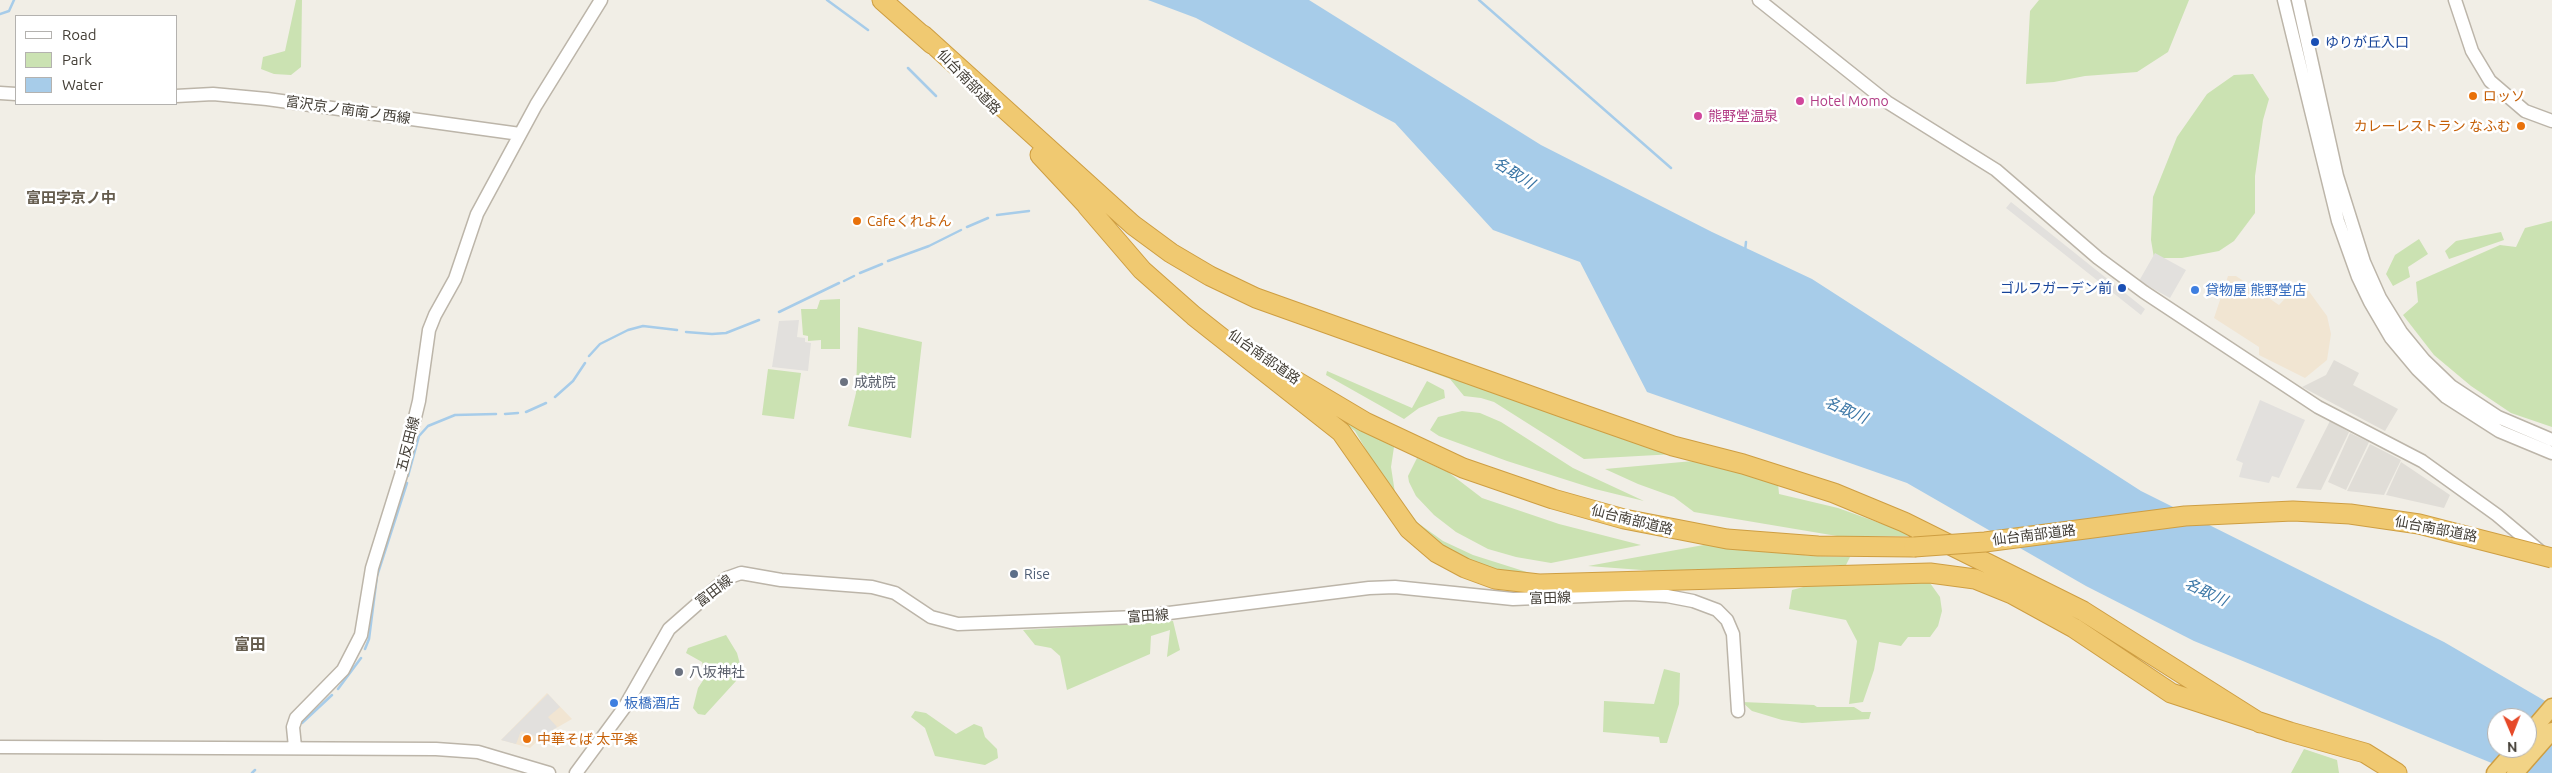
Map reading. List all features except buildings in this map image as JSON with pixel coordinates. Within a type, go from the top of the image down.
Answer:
[{"type":"highway","name":"仙台南部道路","points":[[882,0],[923,35],[1087,206],[1171,285],[1209,318],[1279,370],[1365,422],[1463,468],[1554,499],[1624,519],[1679,531],[1728,539],[1818,546],[1914,547],[1985,542],[2185,516],[2293,511],[2350,514],[2419,524],[2552,559]]},
{"type":"highway","points":[[923,35],[1133,225],[1171,253],[1210,276],[1256,298],[1560,407],[1673,446],[1743,464],[1808,485],[1904,522],[2083,611],[2260,723]]},
{"type":"highway","points":[[1087,206],[1142,270],[1194,316],[1341,432],[1409,529],[1437,554],[1465,568],[1495,579],[1539,584],[1930,573],[1975,579],[2012,594],[2074,628],[2171,693],[2260,723],[2365,754],[2397,773]]},
{"type":"highway","points":[[2537,724],[2552,707]]},
{"type":"highway","points":[[2515,773],[2552,730]]},
{"type":"highway","points":[[2495,773],[2508,758]]},
{"type":"street","name":"五反田線","points":[[295,747],[293,728],[296,718],[342,670],[362,635],[372,568],[401,476],[419,401],[429,330],[455,279],[477,214],[520,134],[601,0]]},
{"type":"street","points":[[1759,0],[1887,102],[1996,170],[2091,252],[2144,292],[2318,407],[2422,461],[2497,515],[2552,559]]},
{"type":"street","points":[[2284,0],[2338,221],[2358,277],[2391,338],[2417,369],[2446,396],[2499,432],[2552,453]]},
{"type":"street","points":[[2298,0],[2340,184],[2364,262],[2380,298],[2406,339],[2424,360],[2451,386],[2498,417],[2552,440]]},
{"type":"street","points":[[2455,0],[2472,51],[2490,81],[2525,111],[2552,122]]},
{"type":"street","points":[[0,93],[15,94]]},
{"type":"street","name":"富沢京ノ南南ノ西線","points":[[178,96],[213,94],[267,99],[520,134]]},
{"type":"street","name":"富田線","points":[[576,773],[624,708],[669,629],[727,578],[741,573],[781,580],[872,588],[894,593],[931,617],[958,624],[1137,617],[1386,587],[1513,599],[1631,594],[1667,596],[1693,601],[1717,610],[1728,620],[1733,634],[1738,711]]},
{"type":"street","points":[[0,746],[295,747],[466,751],[507,759],[550,773]]},
{"type":"shaded area","points":[[2011,202],[2145,309],[2141,315],[2006,208]]},
{"type":"shaded area","points":[[2155,253],[2186,270],[2170,298],[2139,281]]},
{"type":"shaded area","points":[[2228,276],[2236,276],[2279,305],[2296,287],[2308,290],[2327,316],[2331,334],[2327,360],[2305,378],[2259,355],[2259,347],[2214,318]]},
{"type":"shaded area","points":[[799,320],[797,337],[805,338],[805,342],[811,343],[808,371],[772,367],[779,321]]},
{"type":"shaded area","points":[[2334,360],[2359,373],[2353,385],[2398,409],[2385,431],[2302,387],[2326,375]]},
{"type":"shaded area","points":[[2260,400],[2305,420],[2279,478],[2272,476],[2269,483],[2239,477],[2243,463],[2236,460]]},
{"type":"shaded area","points":[[2330,421],[2349,432],[2321,490],[2296,488]]},
{"type":"shaded area","points":[[2350,433],[2369,442],[2346,490],[2328,482]]},
{"type":"shaded area","points":[[2370,444],[2401,460],[2384,495],[2347,491]]},
{"type":"shaded area","points":[[2401,462],[2450,495],[2444,508],[2386,495]]},
{"type":"shaded area","points":[[547,693],[572,719],[544,735],[530,748],[501,740]]},
{"type":"shaded area","points":[[548,694],[560,707],[548,717],[557,727],[541,738],[521,731],[516,744],[501,740]]},
{"type":"green space","points":[[296,0],[302,0],[301,67],[291,75],[274,74],[261,69],[263,57],[285,51]]},
{"type":"green space","points":[[2039,0],[2189,0],[2168,52],[2137,72],[2085,76],[2054,82],[2026,84],[2030,11]]},
{"type":"green space","points":[[2253,74],[2269,99],[2263,120],[2255,176],[2255,213],[2234,241],[2219,251],[2182,258],[2154,258],[2151,240],[2153,197],[2177,137],[2207,94],[2234,75]]},
{"type":"green space","points":[[2552,221],[2552,427],[2511,413],[2471,386],[2434,355],[2403,315],[2418,302],[2416,282],[2500,245],[2516,247],[2525,228]]},
{"type":"green space","points":[[2501,232],[2504,240],[2449,259],[2445,251],[2456,241]]},
{"type":"green space","points":[[2419,239],[2428,254],[2408,267],[2410,277],[2393,286],[2386,274],[2395,255]]},
{"type":"green space","points":[[840,299],[840,349],[821,349],[821,340],[808,341],[808,336],[803,335],[801,309],[817,309],[820,300]]},
{"type":"green space","points":[[1280,316],[1675,454],[1584,459],[1494,402],[1464,396],[1450,379]]},
{"type":"green space","points":[[858,327],[922,342],[911,438],[848,426],[856,393]]},
{"type":"green space","points":[[768,369],[801,373],[794,419],[762,415]]},
{"type":"green space","points":[[1327,371],[1412,408],[1427,381],[1444,390],[1445,398],[1419,408],[1404,419],[1326,375]]},
{"type":"green space","points":[[1462,411],[1480,413],[1501,422],[1573,468],[1644,501],[1595,489],[1507,461],[1439,436],[1430,430],[1438,417]]},
{"type":"green space","points":[[1345,420],[1394,447],[1391,467],[1395,493],[1418,523],[1443,541],[1473,555],[1533,574],[1502,573],[1448,553],[1401,510],[1355,431],[1344,423]]},
{"type":"green space","points":[[1417,458],[1448,472],[1482,498],[1559,524],[1641,545],[1551,563],[1516,557],[1488,549],[1456,532],[1434,515],[1416,496],[1408,476]]},
{"type":"green space","points":[[1704,460],[1778,483],[1779,494],[1838,508],[1916,536],[1837,536],[1694,512],[1674,497],[1605,469]]},
{"type":"green space","points":[[1709,544],[1812,556],[1850,557],[1846,565],[1655,571],[1588,566]]},
{"type":"green space","points":[[1818,583],[1930,583],[1940,597],[1942,611],[1938,626],[1930,637],[1908,637],[1901,646],[1879,642],[1874,670],[1863,702],[1849,704],[1857,641],[1846,620],[1789,609],[1792,590]]},
{"type":"green space","points":[[1173,621],[1180,650],[1167,657],[1170,630],[1151,636],[1150,654],[1067,690],[1060,656],[1051,648],[1035,645],[1023,630]]},
{"type":"green space","points":[[726,635],[737,653],[740,664],[736,681],[705,715],[698,714],[693,708],[698,688],[706,676],[702,662],[686,653],[688,648]]},
{"type":"green space","points":[[1664,669],[1680,673],[1679,704],[1667,743],[1660,743],[1659,737],[1603,732],[1604,701],[1654,704]]},
{"type":"green space","points":[[1742,702],[1814,705],[1817,707],[1854,707],[1862,712],[1871,712],[1869,719],[1802,723],[1782,720],[1752,711]]},
{"type":"green space","points":[[915,711],[926,713],[956,734],[974,724],[982,727],[985,737],[997,749],[998,758],[985,765],[935,756],[925,728],[911,717]]},
{"type":"green space","points":[[2304,749],[2337,760],[2339,773],[2291,773]]},
{"type":"water","name":"名取川","points":[[1148,0],[1309,0],[1541,145],[1712,232],[1812,279],[2141,491],[2444,642],[2552,705],[2552,773],[2516,773],[2194,641],[2086,586],[1907,483],[1647,392],[1580,262],[1493,230],[1395,123],[1196,18]]},
{"type":"waterway","points":[[0,14],[9,11],[14,0]]},
{"type":"waterway","points":[[827,0],[868,30]]},
{"type":"waterway","points":[[1479,0],[1671,168]]},
{"type":"waterway","points":[[908,68],[936,96]]},
{"type":"waterway","points":[[997,215],[1029,211]]},
{"type":"waterway","points":[[967,227],[988,218]]},
{"type":"waterway","points":[[888,261],[929,246],[961,230]]},
{"type":"waterway","points":[[1745,251],[1746,242]]},
{"type":"waterway","points":[[860,273],[882,264]]},
{"type":"waterway","points":[[844,281],[854,276]]},
{"type":"waterway","points":[[779,312],[839,283]]},
{"type":"waterway","points":[[686,332],[726,333],[759,320]]},
{"type":"waterway","points":[[589,356],[600,344],[628,330],[643,326],[677,330]]},
{"type":"waterway","points":[[555,397],[573,381],[585,363]]},
{"type":"waterway","points":[[526,412],[546,403]]},
{"type":"waterway","points":[[505,414],[518,413]]},
{"type":"waterway","points":[[408,476],[419,436],[428,426],[455,415],[496,414]]},
{"type":"waterway","points":[[365,649],[369,639],[377,576],[407,483]]},
{"type":"waterway","points":[[338,689],[361,658]]},
{"type":"waterway","points":[[302,723],[332,695]]},
{"type":"waterway","points":[[252,773],[255,770]]},
{"type":"place","name":"ゆりが丘入口","points":[[2315,42]]},
{"type":"place","name":"ロッソ","points":[[2473,96]]},
{"type":"place","name":"Hotel Momo","points":[[1800,101]]},
{"type":"place","name":"熊野堂温泉","points":[[1698,116]]},
{"type":"place","name":"カレーレストラン なふむ","points":[[2521,126]]},
{"type":"place","name":"Cafeくれよん","points":[[857,221]]},
{"type":"place","name":"ゴルフガーデン前","points":[[2122,288]]},
{"type":"place","name":"貸物屋 熊野堂店","points":[[2195,290]]},
{"type":"place","name":"成就院","points":[[844,382]]},
{"type":"place","name":"Rise","points":[[1014,574]]},
{"type":"place","name":"八坂神社","points":[[679,672]]},
{"type":"place","name":"板橋酒店","points":[[614,703]]},
{"type":"place","name":"中華そば 太平楽","points":[[527,739]]},
{"type":"district","name":"富田字京ノ中","points":[[71,198]]},
{"type":"district","name":"富田","points":[[250,645]]}]
